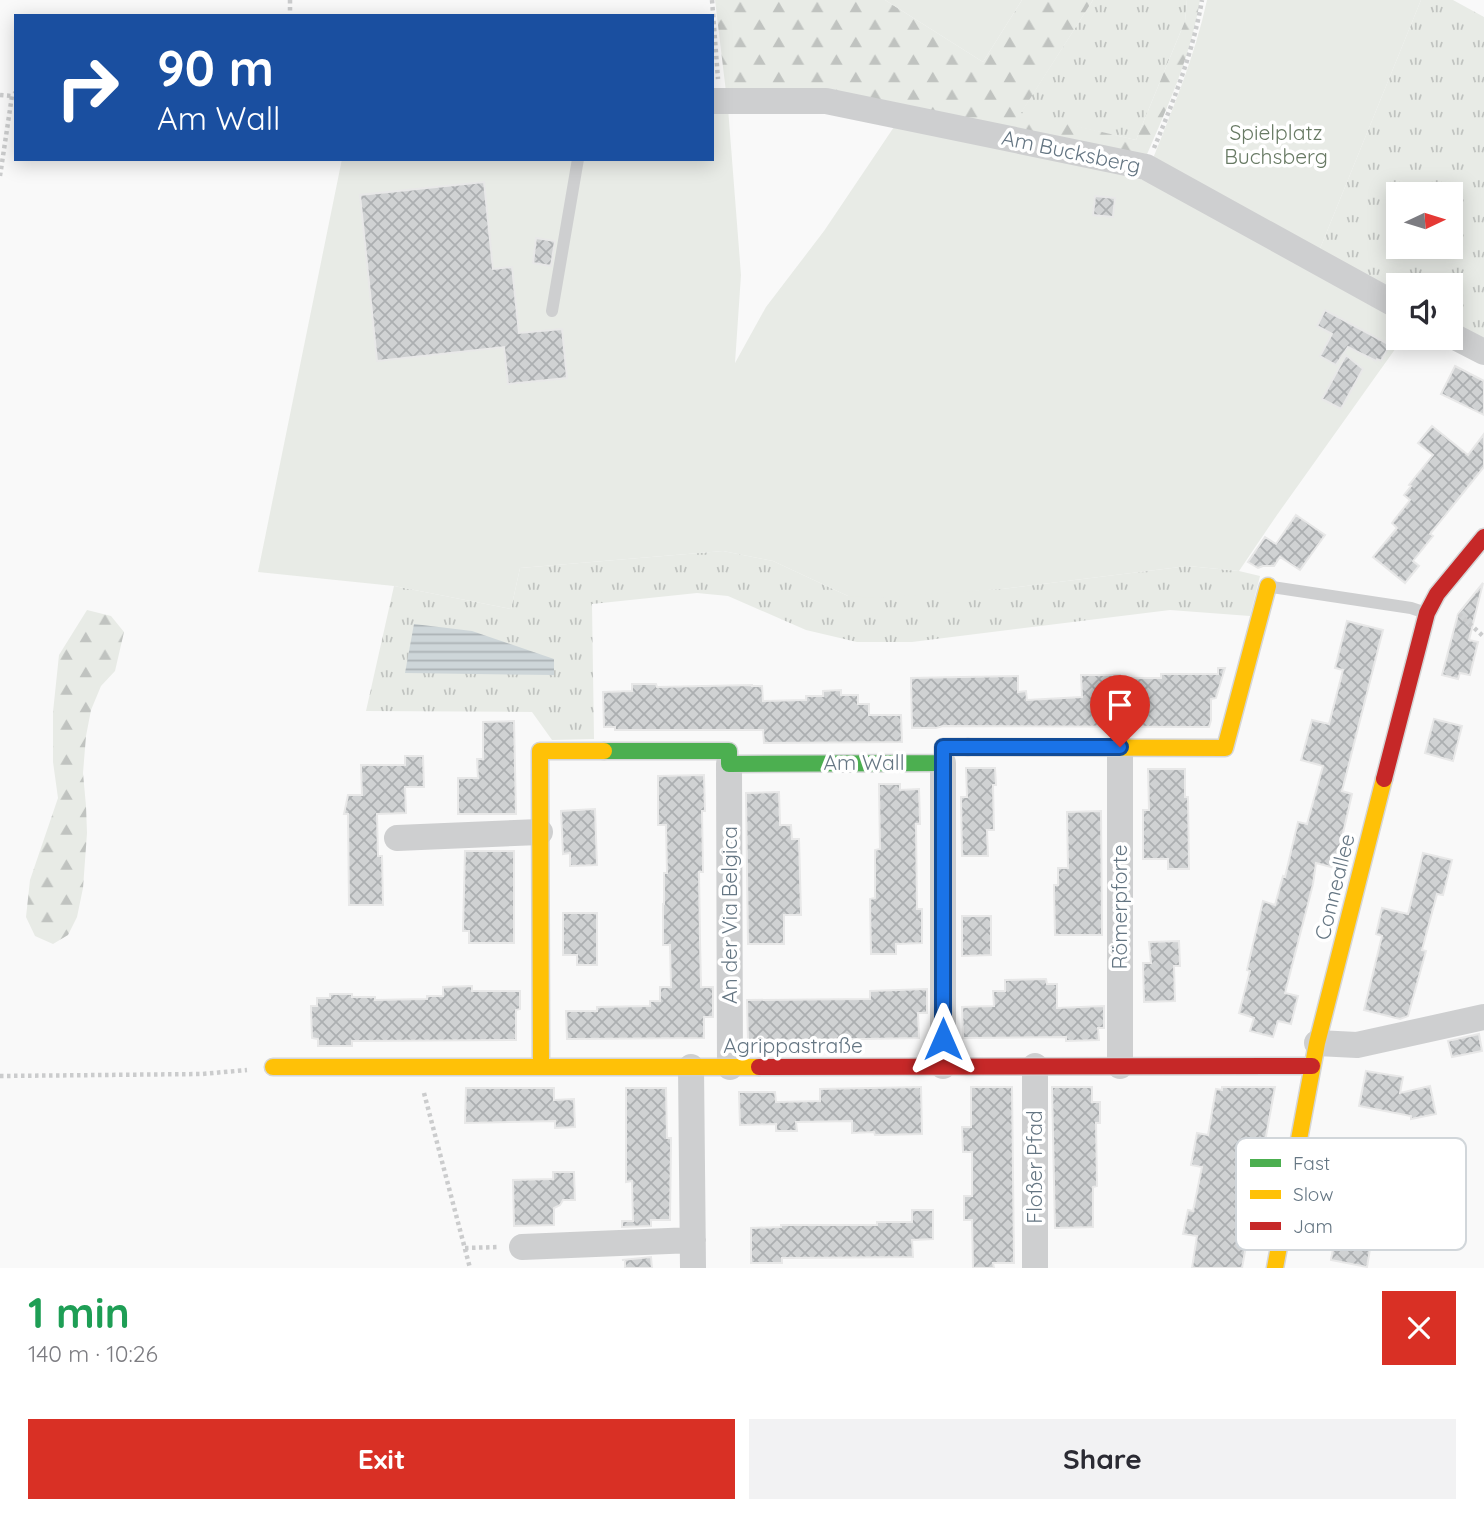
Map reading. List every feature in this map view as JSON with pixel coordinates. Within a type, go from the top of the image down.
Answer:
[{"type":"street","name":"Am Bucksberg","points":[[717,101],[826,102],[1146,167],[1386,299]]},
{"type":"street","points":[[1463,341],[1484,352]]},
{"type":"street","name":"Conneallee","points":[[1299,1138],[1315,1055],[1427,613],[1437,593],[1484,537]]},
{"type":"street","points":[[943,1066],[943,747],[1225,748],[1268,586]]},
{"type":"street","name":"Römerpforte","points":[[1120,747],[1120,1066]]},
{"type":"street","points":[[541,1067],[540,751],[729,751],[729,764]]},
{"type":"street","name":"Am Wall","points":[[729,764],[943,763]]},
{"type":"street","name":"An der Via Belgica","points":[[729,764],[730,1067]]},
{"type":"street","points":[[397,838],[540,832]]},
{"type":"street","points":[[1315,1055],[1484,1017]]},
{"type":"street","name":"Agrippastraße","points":[[273,1067],[1120,1066],[1315,1055]]},
{"type":"street","name":"Floßer Pfad","points":[[1035,1066],[1035,1268]]},
{"type":"street","points":[[691,1067],[693,1268]]},
{"type":"street","points":[[522,1247],[693,1240]]},
{"type":"street","name":"Conneallee","points":[[1275,1268],[1278,1250]]},
{"type":"lane","points":[[552,311],[578,161]]},
{"type":"lane","points":[[1268,586],[1411,608],[1427,613]]},
{"type":"path","points":[[1146,167],[1179,86],[1197,32],[1202,0]]},
{"type":"path","points":[[714,40],[717,101]]},
{"type":"path","points":[[0,95],[14,94],[0,176]]},
{"type":"path","points":[[0,1076],[202,1074],[273,1067]]},
{"type":"path","points":[[419,1067],[433,1132],[470,1268]]},
{"type":"path","points":[[465,1248],[522,1247]]},
{"type":"green space","points":[[715,0],[885,0],[983,62],[1022,0],[1093,0],[1021,113],[1136,140],[1185,21],[1187,0],[1200,0],[1191,41],[1170,101],[1145,159],[726,92]]},
{"type":"green space","points":[[885,0],[1022,0],[983,62]]},
{"type":"green space","points":[[1093,0],[1187,0],[1185,21],[1136,140],[1020,114]]},
{"type":"green space","name":"Spielplatz Buchsberg","points":[[1207,0],[1421,0],[1319,251],[1152,161],[1190,62]]},
{"type":"green space","points":[[1421,0],[1453,0],[1484,17],[1484,339],[1463,328],[1463,273],[1386,273],[1386,287],[1319,251]]},
{"type":"green space","points":[[728,108],[741,275],[735,363],[766,307],[824,231],[898,121],[1117,169],[1155,185],[1386,313],[1386,350],[1394,350],[1239,571],[1188,566],[1002,589],[874,598],[848,596],[773,561],[723,551],[520,568],[511,609],[394,586],[258,572],[342,161],[714,161],[714,109]]},
{"type":"green space","points":[[723,551],[773,561],[848,596],[1002,589],[1188,566],[1260,576],[1250,616],[1170,610],[912,642],[857,642],[806,630],[728,596],[697,593],[592,604],[594,739],[552,740],[532,712],[366,711],[394,586],[511,609],[520,568]]},
{"type":"green space","points":[[87,610],[111,616],[124,632],[115,671],[101,686],[91,710],[86,736],[83,773],[87,833],[83,888],[77,917],[68,935],[53,944],[35,936],[26,917],[30,880],[58,798],[53,762],[53,712],[59,655]]},
{"type":"shaded area","points":[[414,624],[472,631],[554,659],[554,675],[405,673]]},
{"type":"building","points":[[484,182],[493,269],[512,267],[519,333],[562,329],[567,378],[508,384],[504,347],[377,361],[360,195]]},
{"type":"building","points":[[1095,196],[1115,198],[1113,217],[1093,215]]},
{"type":"building","points":[[536,238],[555,241],[551,266],[533,263]]},
{"type":"building","points":[[1325,310],[1386,343],[1387,350],[1381,361],[1376,361],[1348,347],[1336,365],[1320,356],[1332,334],[1317,326]]},
{"type":"building","points":[[1346,355],[1363,369],[1341,409],[1322,399]]},
{"type":"building","points":[[1455,366],[1484,381],[1484,415],[1441,394]]},
{"type":"building","points":[[1432,426],[1468,455],[1484,434],[1484,467],[1430,534],[1433,536],[1413,561],[1419,566],[1405,583],[1373,557],[1397,528],[1392,523],[1410,500],[1404,495],[1433,455],[1418,443]]},
{"type":"building","points":[[1296,515],[1325,535],[1300,570],[1280,557],[1274,566],[1258,568],[1248,562],[1265,537],[1276,544]]},
{"type":"building","points":[[1483,583],[1469,640],[1478,642],[1470,675],[1460,673],[1458,679],[1442,675],[1458,614]]},
{"type":"building","points":[[1347,621],[1383,630],[1342,791],[1352,794],[1335,868],[1316,863],[1285,993],[1298,996],[1291,1024],[1278,1021],[1273,1037],[1250,1031],[1254,1018],[1239,1013],[1263,901],[1275,905],[1283,876],[1285,877],[1298,822],[1307,824],[1323,766],[1301,760],[1312,720],[1329,724],[1343,670],[1335,668]]},
{"type":"building","points":[[1218,668],[1225,668],[1216,698],[1211,699],[1209,727],[912,728],[911,678],[1018,676],[1018,692],[1026,691],[1027,700],[1082,697],[1081,675],[1161,678],[1161,674],[1218,674]]},
{"type":"building","points":[[632,684],[656,684],[657,687],[762,686],[763,701],[806,700],[806,696],[823,696],[823,691],[841,690],[841,695],[858,695],[858,704],[869,704],[869,715],[901,715],[902,742],[764,743],[763,730],[615,730],[615,727],[604,727],[603,692],[632,691]]},
{"type":"building","points":[[1434,719],[1462,726],[1453,761],[1425,753]]},
{"type":"building","points":[[514,721],[516,814],[458,814],[458,778],[478,778],[477,759],[483,759],[483,722]]},
{"type":"building","points":[[405,756],[423,756],[424,787],[405,787],[406,813],[377,814],[378,856],[382,856],[383,905],[349,905],[348,814],[344,814],[348,795],[362,795],[361,765],[405,765]]},
{"type":"building","points":[[966,768],[995,768],[994,830],[987,830],[988,856],[962,856],[961,797],[967,797]]},
{"type":"building","points":[[1148,769],[1185,769],[1189,869],[1168,869],[1168,859],[1143,859],[1143,810],[1149,810]]},
{"type":"building","points":[[704,775],[703,872],[699,872],[701,987],[713,987],[713,1017],[704,1017],[704,1038],[567,1039],[566,1011],[597,1011],[597,1007],[650,1006],[650,1001],[660,1001],[660,987],[671,987],[670,945],[663,945],[664,873],[667,873],[666,825],[658,825],[658,776]]},
{"type":"building","points":[[879,784],[900,784],[900,790],[919,789],[920,824],[916,824],[917,909],[922,909],[922,943],[896,944],[896,954],[871,954],[870,899],[875,898],[875,850],[880,849]]},
{"type":"building","points":[[779,792],[780,825],[791,825],[792,839],[799,839],[801,915],[784,915],[784,944],[748,944],[746,793]]},
{"type":"building","points":[[595,809],[597,865],[570,866],[570,853],[563,854],[561,811]]},
{"type":"building","points":[[1101,811],[1102,935],[1055,935],[1054,885],[1058,885],[1058,868],[1068,868],[1067,812]]},
{"type":"building","points":[[465,851],[514,851],[514,943],[469,943],[469,931],[463,931]]},
{"type":"building","points":[[1423,853],[1452,860],[1443,895],[1437,894],[1422,950],[1426,951],[1408,1016],[1400,1019],[1364,1010],[1382,936],[1376,934],[1382,908],[1408,914]]},
{"type":"building","points":[[563,913],[597,913],[597,965],[577,965],[577,955],[563,955]]},
{"type":"building","points":[[962,916],[991,916],[991,955],[962,956]]},
{"type":"building","points":[[1179,941],[1180,966],[1174,966],[1175,1001],[1144,1002],[1143,963],[1151,963],[1149,942]]},
{"type":"building","points":[[1046,979],[1047,984],[1057,984],[1057,1008],[1104,1006],[1104,1028],[1098,1028],[1099,1040],[1066,1041],[1066,1037],[963,1038],[962,1007],[994,1006],[993,991],[1005,991],[1005,980]]},
{"type":"building","points":[[472,986],[472,991],[520,991],[520,1009],[516,1010],[516,1040],[352,1041],[352,1046],[318,1046],[318,1039],[312,1038],[311,1006],[317,1006],[317,998],[330,998],[330,994],[352,994],[352,997],[375,997],[375,1000],[427,999],[427,996],[443,996],[443,987]]},
{"type":"building","points":[[927,989],[927,1013],[918,1013],[919,1038],[748,1041],[747,1000],[870,999],[870,991]]},
{"type":"building","points":[[1479,1034],[1482,1051],[1452,1057],[1448,1041]]},
{"type":"building","points":[[1366,1071],[1403,1077],[1400,1093],[1430,1086],[1436,1114],[1411,1119],[1411,1116],[1359,1106]]},
{"type":"building","points":[[921,1087],[922,1134],[852,1133],[852,1121],[796,1122],[797,1131],[776,1131],[776,1124],[740,1125],[739,1092],[775,1092],[776,1102],[820,1101],[820,1089]]},
{"type":"building","points":[[971,1087],[1012,1087],[1014,1263],[993,1263],[994,1268],[973,1268],[972,1220],[964,1220],[964,1196],[972,1196],[972,1152],[963,1152],[962,1127],[971,1127]]},
{"type":"building","points":[[1052,1087],[1092,1087],[1092,1102],[1100,1102],[1100,1123],[1096,1123],[1097,1186],[1093,1187],[1093,1227],[1055,1228]]},
{"type":"building","points":[[1222,1087],[1275,1087],[1266,1138],[1236,1138],[1236,1250],[1245,1250],[1242,1268],[1192,1268],[1197,1236],[1183,1234],[1188,1210],[1193,1211],[1202,1167],[1191,1165],[1197,1133],[1208,1135],[1216,1089],[1222,1090]]},
{"type":"building","points":[[466,1088],[554,1088],[554,1100],[574,1099],[575,1127],[555,1128],[555,1121],[465,1123]]},
{"type":"building","points":[[626,1088],[666,1088],[667,1138],[671,1138],[670,1220],[651,1220],[651,1226],[622,1227],[622,1221],[633,1221],[632,1181],[626,1182]]},
{"type":"building","points":[[553,1172],[574,1172],[575,1200],[563,1200],[554,1208],[554,1225],[514,1226],[513,1180],[553,1179]]},
{"type":"building","points":[[912,1210],[933,1210],[933,1239],[912,1240],[913,1257],[782,1258],[782,1263],[751,1263],[751,1228],[912,1222]]},
{"type":"building","points":[[1333,1250],[1370,1250],[1367,1267],[1331,1260]]},
{"type":"building","points":[[651,1257],[652,1268],[625,1268],[625,1260],[622,1260]]},
{"type":"traffic: fast","points":[[604,751],[729,751],[729,764],[943,763],[943,747],[968,747]]},
{"type":"traffic: slow","points":[[968,747],[1225,748],[1268,586]]},
{"type":"traffic: slow","points":[[541,1067],[540,751],[604,751]]},
{"type":"traffic: slow","points":[[1299,1138],[1317,1043],[1384,779]]},
{"type":"traffic: slow","points":[[273,1067],[759,1067]]},
{"type":"traffic: slow","points":[[1275,1268],[1278,1250]]},
{"type":"traffic: jam","points":[[1384,779],[1427,613],[1437,594],[1484,537]]},
{"type":"traffic: jam","points":[[759,1067],[1312,1066]]},
{"type":"route","points":[[943,1039],[943,747],[1120,747]]}]
